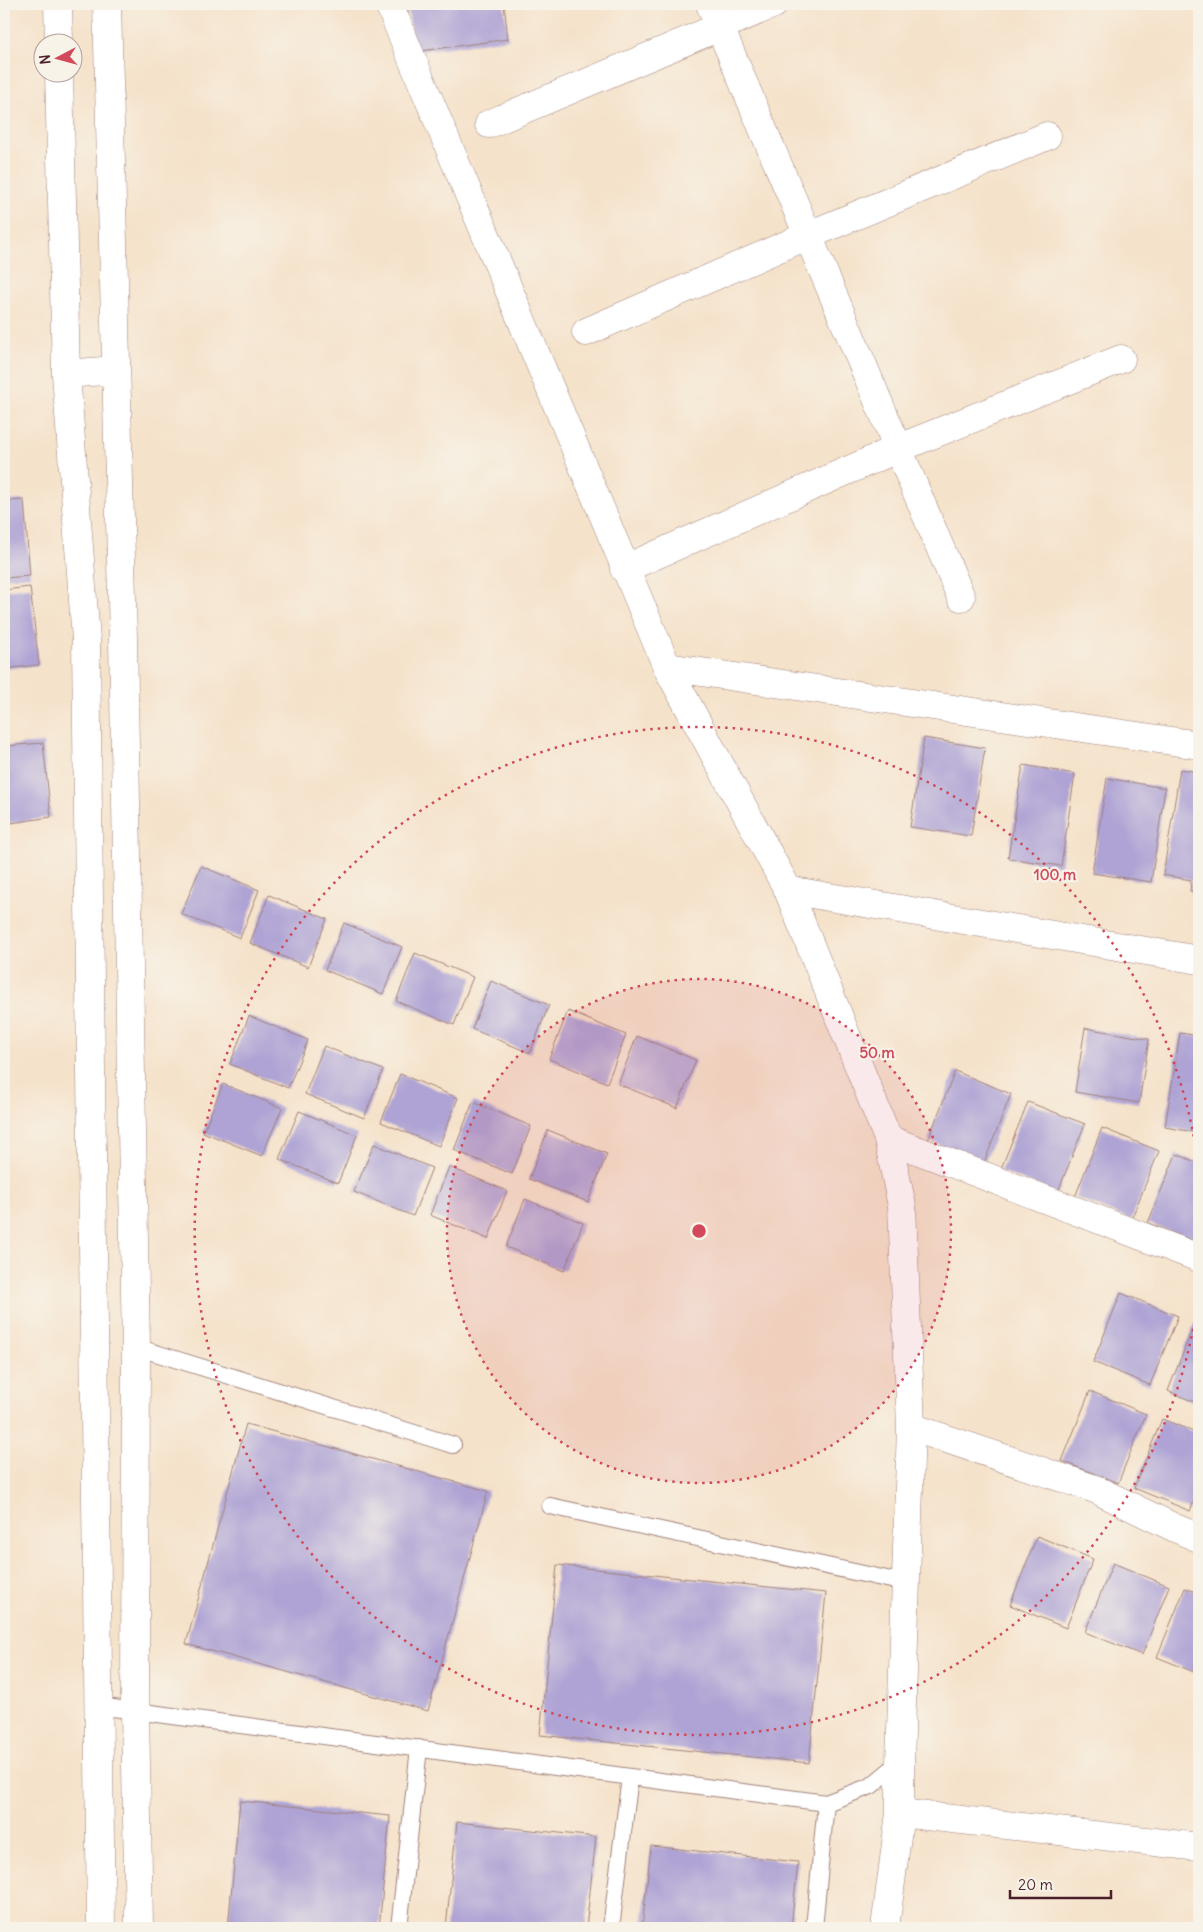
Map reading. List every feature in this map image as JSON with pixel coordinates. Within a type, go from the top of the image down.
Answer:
[{"type":"street","points":[[58,4],[59,32]]},
{"type":"street","points":[[107,4],[123,638],[136,1347],[135,1710],[139,1928]]},
{"type":"street","points":[[389,4],[624,569],[667,667],[788,890],[888,1139],[902,1206],[911,1427],[905,1583],[900,1813],[885,1928]]},
{"type":"street","points":[[489,124],[715,15],[774,4]]},
{"type":"street","points":[[715,15],[961,597]]},
{"type":"street","points":[[60,82],[66,374],[86,640],[101,1928]]},
{"type":"street","points":[[586,332],[809,235],[1047,136]]},
{"type":"street","points":[[624,569],[899,448],[1121,359]]},
{"type":"street","points":[[66,374],[116,370]]},
{"type":"street","points":[[86,640],[123,638]]},
{"type":"street","points":[[667,667],[1199,745]]},
{"type":"street","points":[[788,890],[1199,960]]},
{"type":"street","points":[[888,1139],[1199,1258]]},
{"type":"street","points":[[911,1427],[1095,1490],[1199,1538]]},
{"type":"street","points":[[900,1813],[1199,1847]]},
{"type":"lane","points":[[136,1347],[453,1445]]},
{"type":"lane","points":[[550,1506],[905,1583]]},
{"type":"lane","points":[[98,1706],[826,1803],[871,1786],[900,1762]]},
{"type":"lane","points":[[399,1928],[419,1748]]},
{"type":"lane","points":[[611,1928],[630,1776]]},
{"type":"lane","points":[[814,1928],[826,1803]]},
{"type":"building","points":[[407,4],[504,4],[508,39],[414,52]]},
{"type":"building","points":[[24,500],[30,576],[4,578],[4,501]]},
{"type":"building","points":[[30,587],[39,665],[4,669],[4,590]]},
{"type":"building","points":[[924,738],[985,748],[971,836],[910,827]]},
{"type":"building","points":[[43,743],[51,817],[4,824],[4,746]]},
{"type":"building","points":[[1023,765],[1075,774],[1061,866],[1008,858]]},
{"type":"building","points":[[1180,769],[1199,772],[1199,893],[1190,891],[1191,880],[1163,875]]},
{"type":"building","points":[[1107,778],[1165,788],[1151,882],[1092,873]]},
{"type":"building","points":[[201,866],[259,890],[240,938],[181,914]]},
{"type":"building","points":[[269,895],[327,919],[308,967],[250,943]]},
{"type":"building","points":[[344,923],[402,947],[383,994],[325,970]]},
{"type":"building","points":[[415,953],[473,977],[454,1025],[396,1001]]},
{"type":"building","points":[[491,981],[549,1005],[530,1053],[472,1029]]},
{"type":"building","points":[[568,1011],[626,1035],[607,1083],[549,1059]]},
{"type":"building","points":[[249,1016],[308,1040],[288,1088],[230,1064]]},
{"type":"building","points":[[1085,1028],[1149,1039],[1139,1103],[1075,1092]]},
{"type":"building","points":[[1180,1033],[1199,1036],[1199,1133],[1165,1127]]},
{"type":"building","points":[[637,1036],[696,1060],[677,1108],[618,1084]]},
{"type":"building","points":[[324,1046],[383,1070],[364,1118],[305,1094]]},
{"type":"building","points":[[955,1071],[1011,1094],[984,1163],[928,1140]]},
{"type":"building","points":[[400,1074],[458,1098],[439,1146],[381,1122]]},
{"type":"building","points":[[223,1084],[282,1108],[262,1156],[203,1132]]},
{"type":"building","points":[[473,1102],[531,1126],[512,1174],[454,1150]]},
{"type":"building","points":[[1028,1102],[1085,1124],[1057,1194],[1000,1171]]},
{"type":"building","points":[[299,1111],[357,1135],[338,1183],[279,1159]]},
{"type":"building","points":[[1102,1128],[1159,1151],[1131,1220],[1075,1197]]},
{"type":"building","points":[[548,1130],[607,1154],[588,1202],[529,1179]]},
{"type":"building","points":[[374,1144],[432,1168],[413,1216],[354,1192]]},
{"type":"building","points":[[1176,1154],[1199,1163],[1199,1243],[1148,1223]]},
{"type":"building","points":[[449,1167],[507,1191],[488,1239],[430,1215]]},
{"type":"building","points":[[525,1199],[583,1223],[564,1271],[506,1247]]},
{"type":"building","points":[[1121,1293],[1178,1316],[1150,1385],[1093,1362]]},
{"type":"building","points":[[1195,1322],[1199,1324],[1199,1404],[1168,1391]]},
{"type":"building","points":[[1090,1391],[1146,1414],[1118,1483],[1062,1461]]},
{"type":"building","points":[[1162,1419],[1199,1434],[1199,1489],[1190,1511],[1134,1488]]},
{"type":"building","points":[[246,1424],[488,1491],[428,1711],[186,1644]]},
{"type":"building","points":[[1037,1536],[1093,1559],[1066,1628],[1010,1605]]},
{"type":"building","points":[[1113,1563],[1169,1586],[1142,1655],[1085,1632]]},
{"type":"building","points":[[557,1565],[826,1593],[809,1763],[540,1735]]},
{"type":"building","points":[[1185,1588],[1199,1593],[1199,1674],[1157,1657]]},
{"type":"building","points":[[240,1801],[390,1816],[379,1928],[228,1928]]},
{"type":"building","points":[[457,1822],[596,1837],[586,1928],[446,1928]]},
{"type":"building","points":[[651,1846],[798,1862],[791,1928],[642,1928]]},
{"type":"building","points":[[1197,1908],[1199,1908],[1199,1928],[1194,1928]]}]
